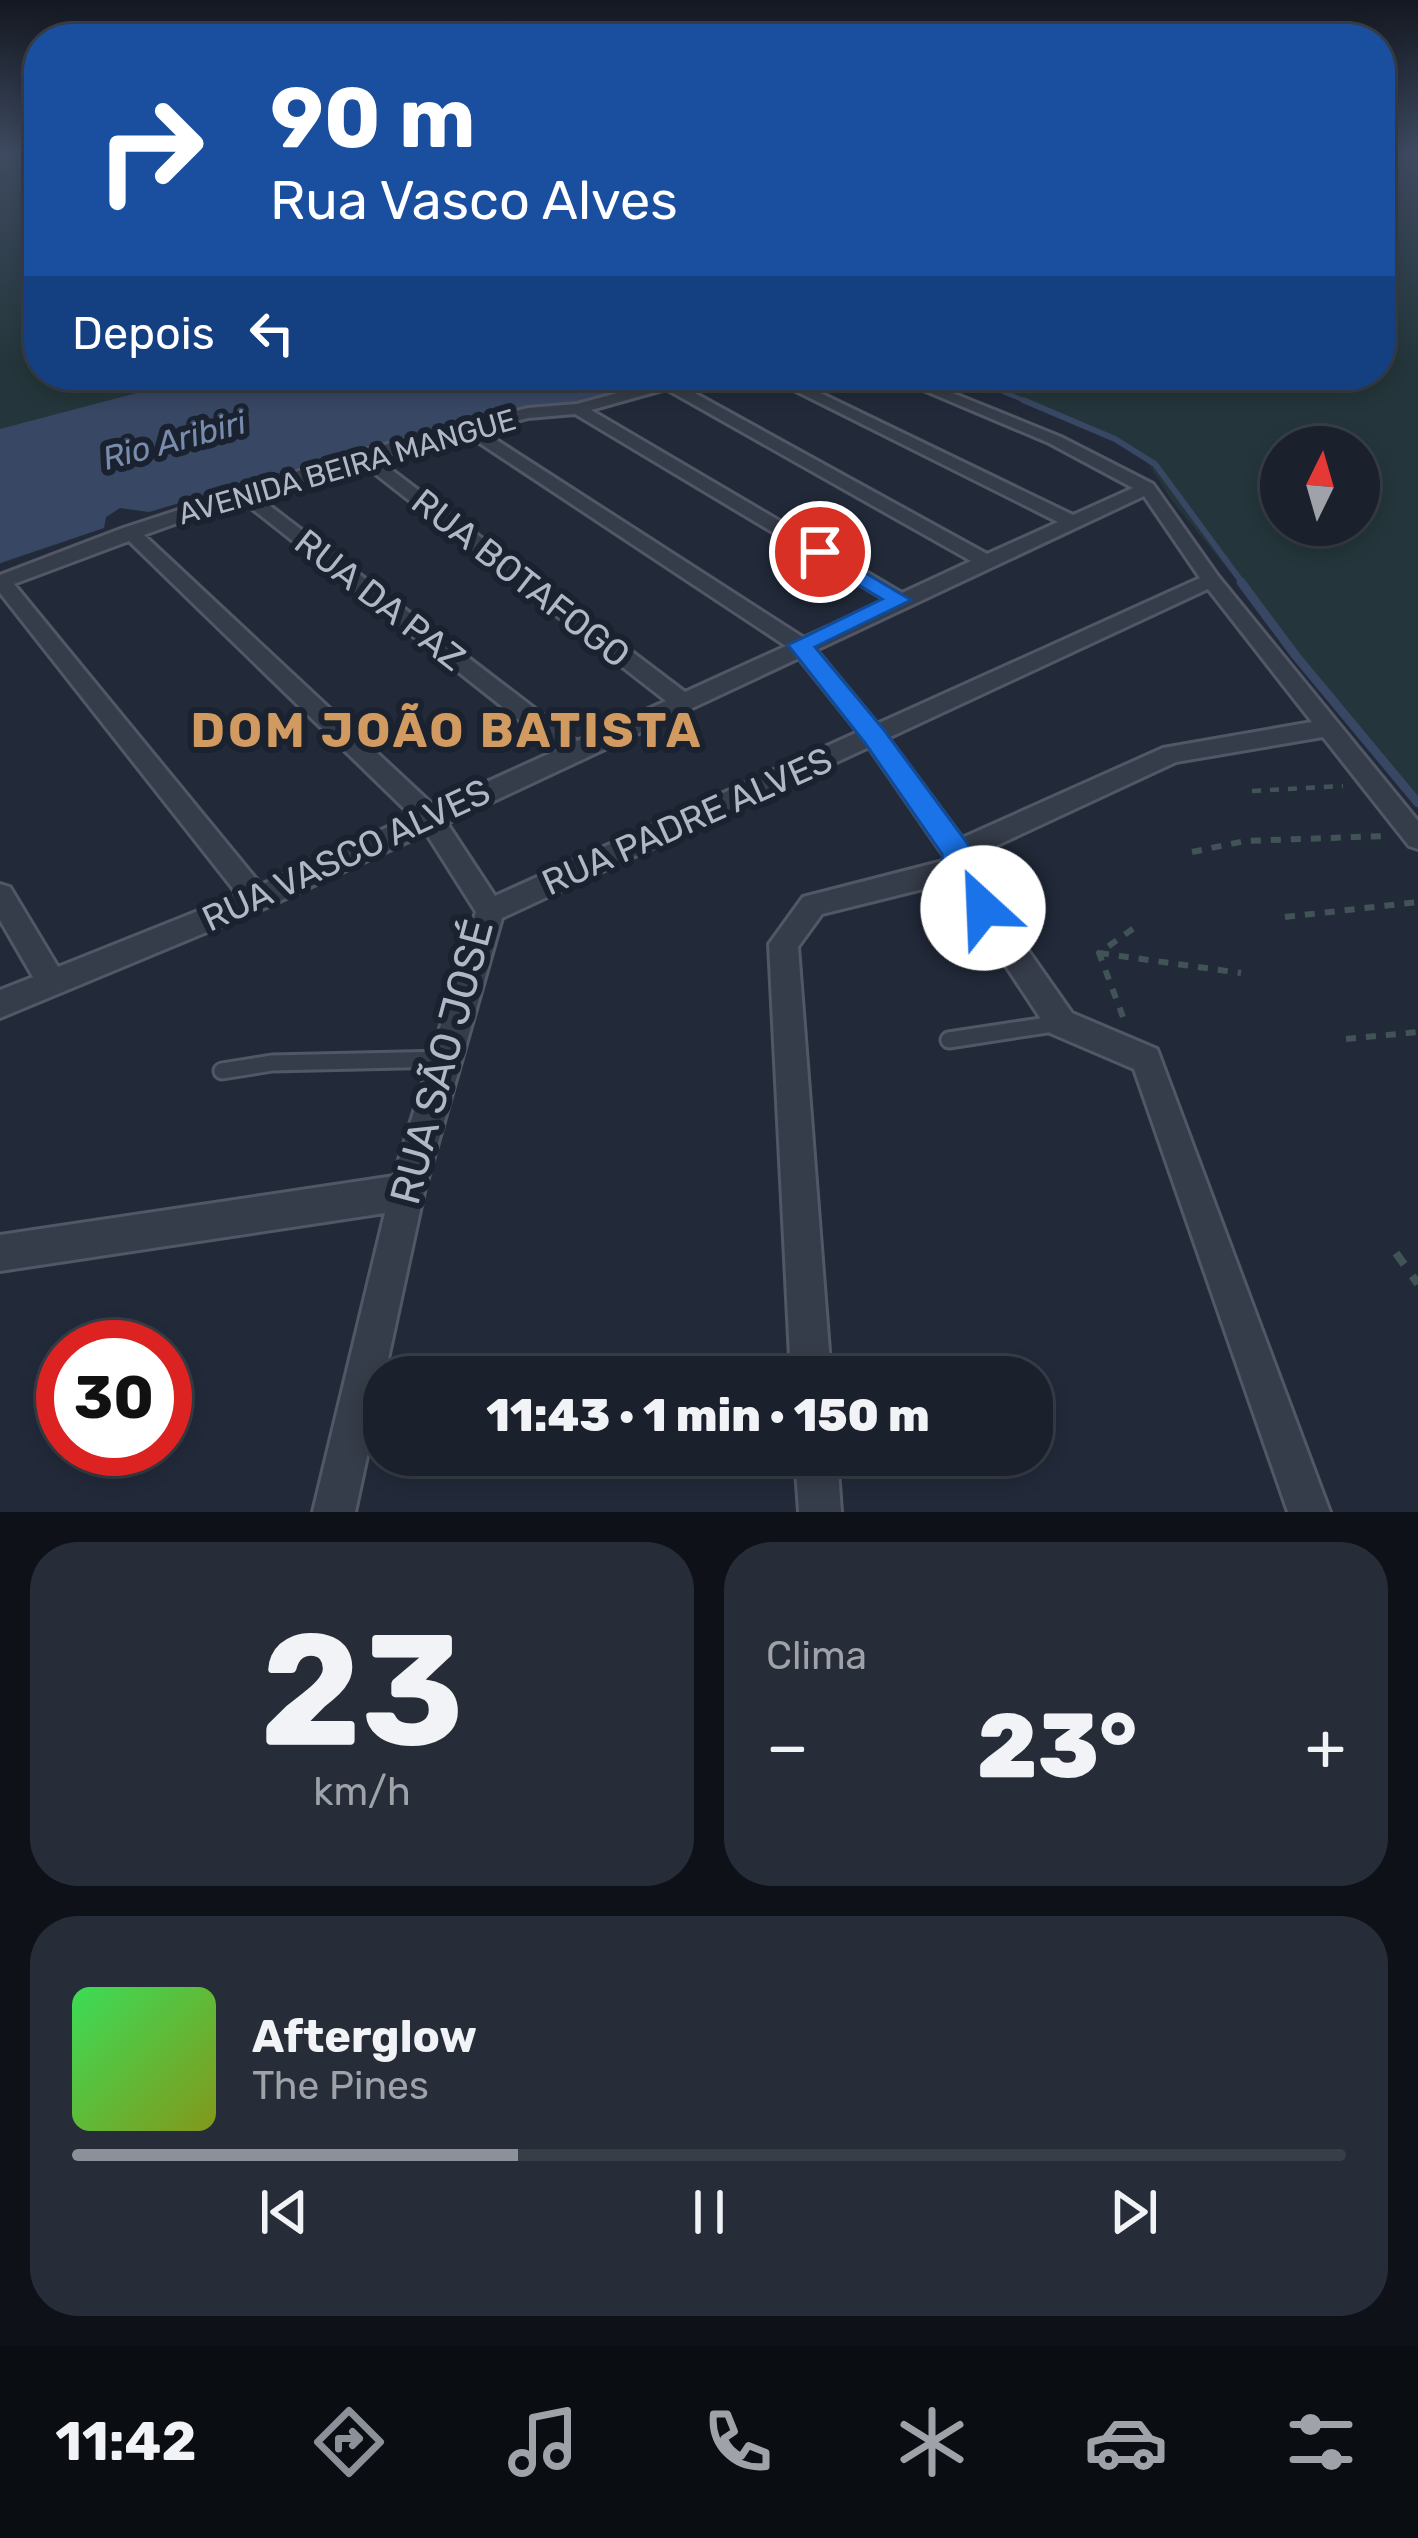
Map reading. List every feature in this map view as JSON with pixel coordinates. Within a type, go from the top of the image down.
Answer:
[{"type":"street","name":"AVENIDA BEIRA MANGUE","points":[[1,581],[130,532],[363,456],[528,413],[578,409],[649,390]]},
{"type":"street","points":[[677,390],[988,563]]},
{"type":"street","points":[[802,390],[1071,521]]},
{"type":"street","points":[[932,390],[1055,440],[1147,488],[1211,580],[1416,837]]},
{"type":"street","points":[[578,409],[900,600]]},
{"type":"street","points":[[467,428],[800,645],[874,736],[1061,1023],[1146,1059],[1309,1512]]},
{"type":"street","name":"RUA BOTAFOGO","points":[[363,456],[680,700]]},
{"type":"street","name":"RUA VASCO ALVES","points":[[0,1004],[257,899],[1147,488]]},
{"type":"street","name":"RUA DA PAZ","points":[[243,493],[573,750]]},
{"type":"street","name":"RUA SÃO JOSÉ","points":[[130,532],[430,818],[490,911],[407,1192],[334,1512]]},
{"type":"street","name":"RUA PADRE ALVES","points":[[490,911],[1211,580]]},
{"type":"street","points":[[1,581],[257,899]]},
{"type":"street","points":[[810,1356],[783,944],[813,905],[957,861],[1171,754],[1327,728]]},
{"type":"street","points":[[0,895],[52,983]]},
{"type":"street","points":[[0,1253],[407,1192]]},
{"type":"street","points":[[817,1476],[820,1512]]},
{"type":"lane","points":[[950,1040],[1061,1023]]},
{"type":"lane","points":[[222,1071],[272,1063],[446,1059]]},
{"type":"path","points":[[1252,791],[1373,784]]},
{"type":"path","points":[[1192,852],[1245,841],[1416,837]]},
{"type":"path","points":[[1285,917],[1418,902]]},
{"type":"path","points":[[1099,953],[1134,928]]},
{"type":"path","points":[[1099,953],[1241,973]]},
{"type":"path","points":[[1099,953],[1146,1059]]},
{"type":"path","points":[[1346,1039],[1418,1031]]},
{"type":"path","points":[[1396,1253],[1418,1284]]},
{"type":"shaded area","name":"Rio Aribiri","points":[[0,224],[24,224],[24,390],[617,390],[382,443],[149,512],[120,508],[106,517],[104,528],[0,564]]},
{"type":"shaded area","points":[[1395,224],[1418,224],[1418,803],[1170,498],[1141,452],[998,390],[1395,390]]},
{"type":"water","name":"Rio Aribiri","points":[[148,390],[634,390],[588,404],[526,409],[382,443],[149,512],[120,508],[106,517],[104,528],[0,563],[0,429]]},
{"type":"waterway","points":[[999,390],[1030,403]]},
{"type":"waterway","points":[[1023,400],[1115,439],[1155,464],[1244,585]]},
{"type":"waterway","points":[[1241,582],[1418,803]]},
{"type":"district","name":"DOM JOÃO BATISTA","points":[[447,730]]},
{"type":"route","points":[[820,552],[900,600],[800,645],[874,736],[957,852],[956,870],[983,908]]}]
